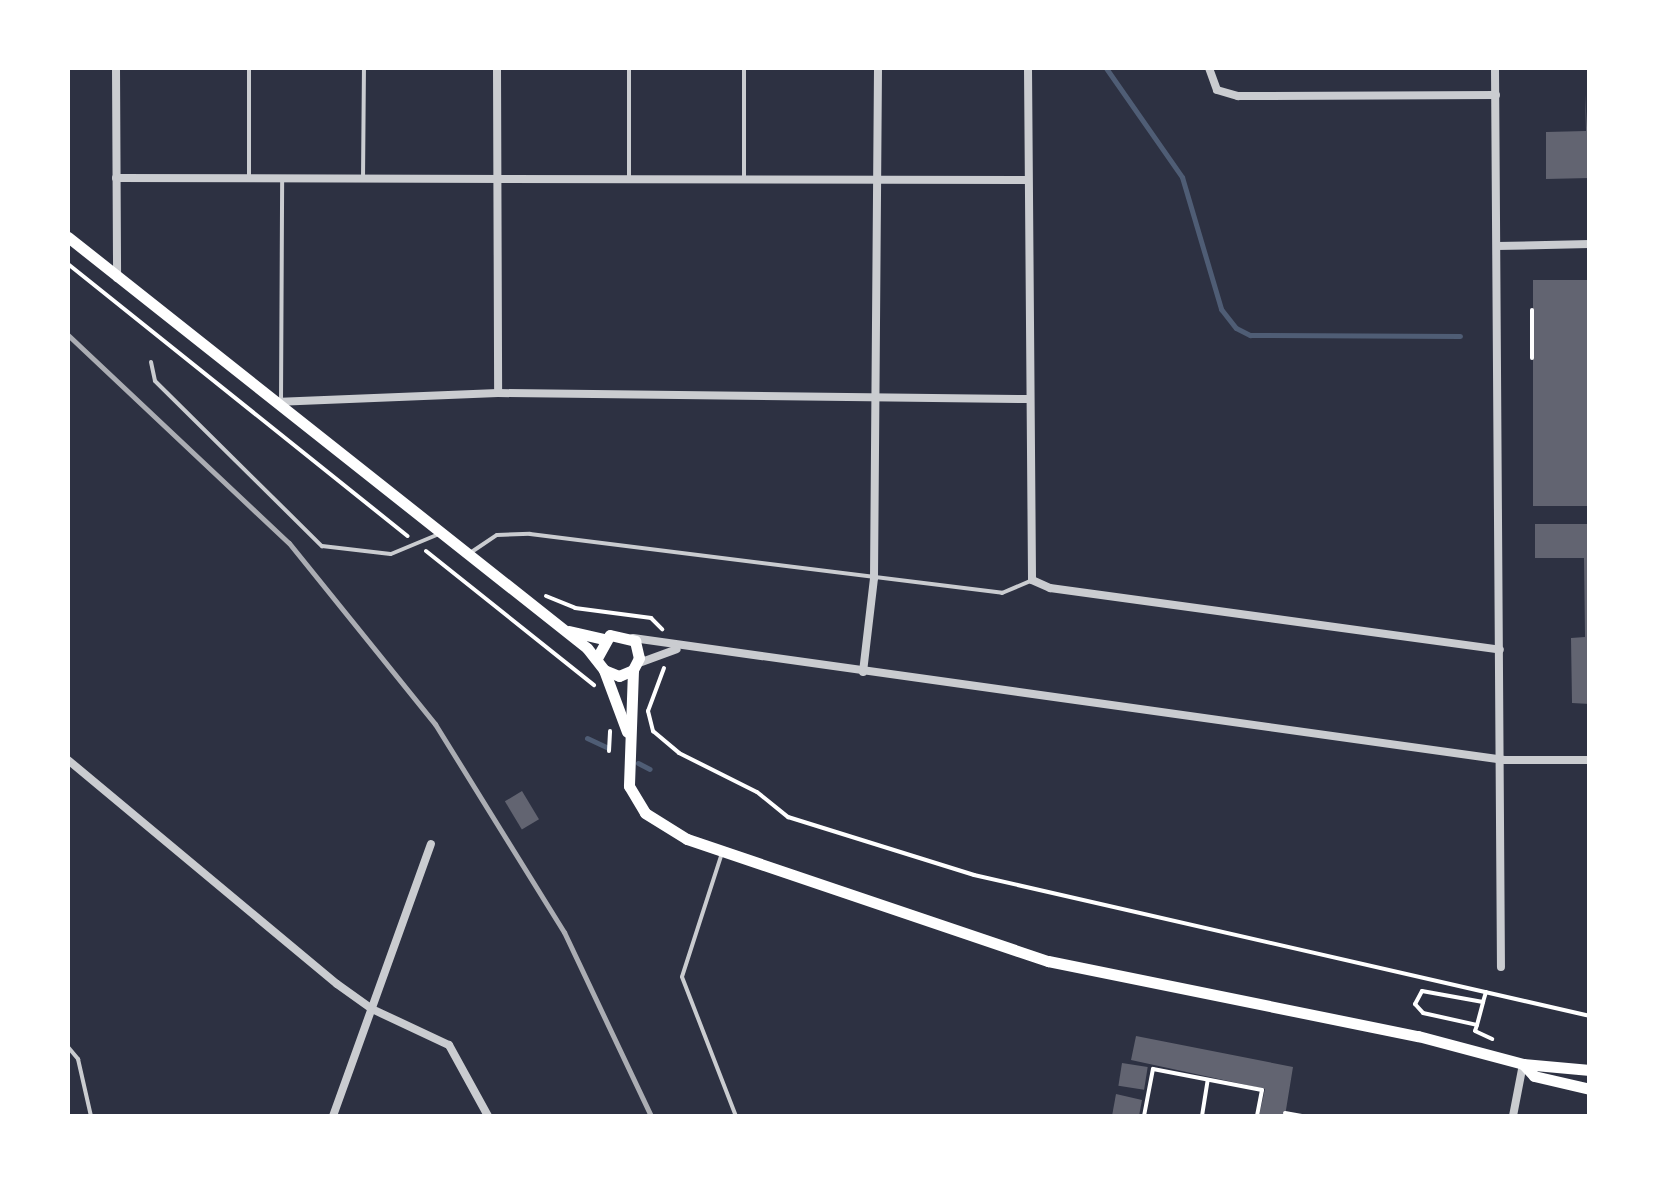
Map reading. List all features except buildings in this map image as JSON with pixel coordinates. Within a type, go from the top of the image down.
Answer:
[{"type":"main road","points":[[68,237],[597,658],[626,732],[628,778],[642,809],[671,832],[1048,961],[1418,1036],[1523,1064],[1590,1070]]},
{"type":"main road","points":[[553,624],[604,638],[631,638],[634,712],[626,732]]},
{"type":"main road","points":[[597,658],[604,638]]},
{"type":"main road","points":[[604,670],[619,676],[635,667]]},
{"type":"main road","points":[[1523,1064],[1534,1076],[1590,1090]]},
{"type":"street","points":[[116,68],[117,278]]},
{"type":"street","points":[[497,68],[498,394]]},
{"type":"street","points":[[863,672],[874,578],[878,68]]},
{"type":"street","points":[[1028,68],[1032,580],[1050,588],[1500,650]]},
{"type":"street","points":[[1208,68],[1218,90],[1238,96],[1496,95]]},
{"type":"street","points":[[1495,68],[1504,760],[1501,966]]},
{"type":"street","points":[[116,178],[1028,180]]},
{"type":"street","points":[[1497,246],[1590,244]]},
{"type":"street","points":[[278,401],[498,394],[1028,399]]},
{"type":"street","points":[[631,638],[1504,760],[1590,760]]},
{"type":"street","points":[[635,667],[692,648]]},
{"type":"street","points":[[68,760],[372,1010],[449,1045],[488,1116]]},
{"type":"street","points":[[333,1116],[430,844]]},
{"type":"street","points":[[1513,1116],[1523,1064]]},
{"type":"lane","points":[[248,68],[248,178]]},
{"type":"lane","points":[[363,179],[364,68]]},
{"type":"lane","points":[[629,68],[629,179]]},
{"type":"lane","points":[[744,68],[744,179]]},
{"type":"lane","points":[[278,401],[282,178]]},
{"type":"lane","points":[[150,362],[155,380],[322,546],[391,554],[439,534]]},
{"type":"lane","points":[[467,556],[497,535],[530,534],[1002,593],[1032,580]]},
{"type":"lane","points":[[722,852],[682,976],[736,1116]]},
{"type":"lane","points":[[68,1047],[78,1059],[91,1116]]},
{"type":"path","points":[[68,264],[570,662],[604,702]]},
{"type":"path","points":[[1532,310],[1532,358]]},
{"type":"path","points":[[550,595],[585,609],[651,618],[662,628]]},
{"type":"path","points":[[583,620],[585,609]]},
{"type":"path","points":[[570,662],[573,654]]},
{"type":"path","points":[[665,665],[650,704],[650,726],[673,749],[757,792],[779,812],[974,874],[1590,1016]]},
{"type":"path","points":[[1477,1025],[1418,1010],[1416,995],[1431,990],[1483,1002]]},
{"type":"path","points":[[1486,992],[1475,1031],[1492,1040]]},
{"type":"path","points":[[1144,1116],[1152,1069],[1262,1090],[1257,1116]]},
{"type":"path","points":[[1202,1116],[1208,1080]]},
{"type":"path","points":[[1286,1113],[1302,1116]]},
{"type":"waterway","points":[[1106,68],[1182,177],[1221,309],[1236,328],[1250,335],[1460,336]]},
{"type":"waterway","points":[[587,738],[608,748]]},
{"type":"waterway","points":[[638,763],[650,769]]},
{"type":"railway","points":[[68,335],[289,543],[435,724],[564,932],[651,1116]]}]
